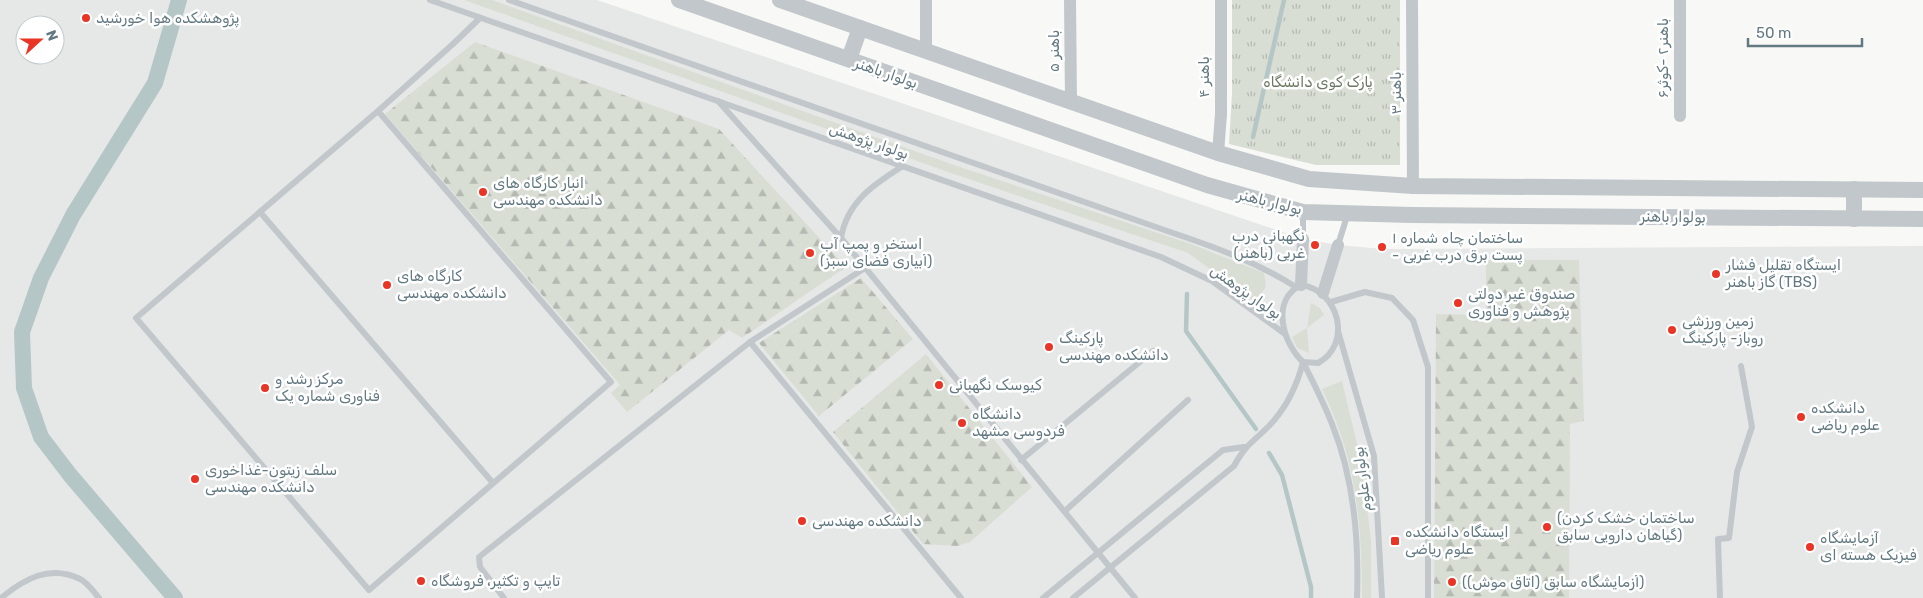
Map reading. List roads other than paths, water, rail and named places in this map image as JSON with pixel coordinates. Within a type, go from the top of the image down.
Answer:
[{"type":"street","name":"بولوار باهنر","points":[[679,0],[1207,185],[1303,212],[1923,219]]},
{"type":"street","name":"بولوار باهنر","points":[[780,0],[1218,154],[1309,179],[1413,186],[1923,190]]},
{"type":"street","points":[[926,0],[926,51]]},
{"type":"street","name":"باهنر ۵","points":[[1070,0],[1071,102]]},
{"type":"street","name":"باهنر ۴","points":[[1218,154],[1221,114],[1221,0]]},
{"type":"street","name":"باهنر ۳","points":[[1412,0],[1413,186]]},
{"type":"street","name":"باهنر۲ -کوثر۶","points":[[1680,0],[1680,116]]},
{"type":"street","points":[[849,59],[860,28]]},
{"type":"street","points":[[1854,189],[1854,219]]},
{"type":"street","points":[[1298,286],[1303,239]]},
{"type":"street","points":[[1327,298],[1338,246]]},
{"type":"lane","name":"بولوار پژوهش","points":[[430,0],[1161,257],[1212,281],[1285,334]]},
{"type":"lane","name":"بولوار پژوهش","points":[[509,0],[1226,250],[1298,286]]},
{"type":"lane","points":[[378,111],[611,382],[369,590],[136,318],[378,111],[480,18]]},
{"type":"lane","points":[[717,101],[841,238],[1135,598]]},
{"type":"lane","points":[[841,238],[852,206],[873,185],[902,166]]},
{"type":"lane","points":[[260,212],[493,483]]},
{"type":"lane","points":[[1303,212],[1303,239]]},
{"type":"lane","points":[[1338,246],[1348,213]]},
{"type":"lane","points":[[504,598],[480,567],[479,557],[750,342],[865,268]]},
{"type":"lane","points":[[1298,286],[1312,287],[1327,298],[1338,332],[1332,352],[1318,363],[1303,362],[1289,346],[1285,334],[1284,307],[1288,295],[1298,286]]},
{"type":"lane","points":[[1327,298],[1365,292],[1392,298],[1413,320],[1428,367],[1428,598]]},
{"type":"lane","name":"بولوار علوم","points":[[1338,332],[1374,456],[1382,598]]},
{"type":"lane","points":[[750,342],[961,598]]},
{"type":"lane","points":[[1021,460],[1153,351]]},
{"type":"lane","points":[[1073,598],[1234,466],[1244,447],[1269,425],[1286,404],[1296,386],[1303,362]]},
{"type":"lane","name":"بولوار علوم","points":[[1303,362],[1333,425],[1346,466],[1354,516],[1358,568],[1357,598]]},
{"type":"lane","points":[[1720,598],[1718,539],[1729,538],[1737,472],[1752,428],[1741,366]]},
{"type":"lane","points":[[1064,511],[1188,400]]},
{"type":"lane","points":[[1043,598],[1223,450],[1244,447]]},
{"type":"lane","points":[[1,598],[27,578],[45,573],[64,573],[82,579],[99,598]]},
{"type":"waterway","points":[[175,598],[70,475],[41,437],[24,388],[22,332],[41,278],[73,215],[155,83],[179,0]]},
{"type":"waterway","points":[[1253,137],[1284,0]]},
{"type":"waterway","points":[[1187,294],[1186,331],[1256,429]]},
{"type":"waterway","points":[[1269,453],[1282,475],[1311,587],[1311,598]]},
{"type":"place","name":"پژوهشکده هوا خورشید","points":[[86,18]]},
{"type":"place","name":"انبار کارگاه های دانشکده مهندسی","points":[[483,192]]},
{"type":"place","name":"نگهبانی درب غربی (باهنر)","points":[[1315,245]]},
{"type":"place","name":"ساختمان چاه شماره ۱ - پست برق درب غربی","points":[[1382,247]]},
{"type":"place","name":"استخر و پمپ آب (آبیاری فضای سبز)","points":[[810,253]]},
{"type":"place","name":"ایستگاه تقلیل فشار گاز باهنر (TBS)","points":[[1716,274]]},
{"type":"place","name":"کارگاه های دانشکده مهندسی","points":[[387,285]]},
{"type":"place","name":"صندوق غیر دولتی پژوهش و فناوری","points":[[1458,303]]},
{"type":"place","name":"زمین ورزشی روباز- پارکینگ","points":[[1672,330]]},
{"type":"place","name":"پارکینگ دانشکده مهندسی","points":[[1049,347]]},
{"type":"place","name":"کیوسک نگهبانی","points":[[939,385]]},
{"type":"place","name":"مرکز رشد و فناوری شماره یک","points":[[265,388]]},
{"type":"place","name":"دانشکده علوم ریاضی","points":[[1801,417]]},
{"type":"place","name":"دانشگاه فردوسی مشهد","points":[[962,423]]},
{"type":"place","name":"سلف زیتون-غذاخوری دانشکده مهندسی","points":[[195,479]]},
{"type":"place","name":"دانشکده مهندسی","points":[[802,521]]},
{"type":"place","name":"(ساختمان خشک کردن گیاهان دارویی سابق)","points":[[1547,527]]},
{"type":"place","name":"ایستگاه دانشکده علوم ریاضی","points":[[1395,541]]},
{"type":"place","name":"آزمایشگاه فیزیک هسته ای","points":[[1810,547]]},
{"type":"place","name":"تایپ و تکثیر، فروشگاه","points":[[421,581]]},
{"type":"place","name":"(آزمایشگاه سابق (اتاق موش))","points":[[1452,582]]},
{"type":"park label","name":"پارک کوی دانشگاه","points":[[1318,82]]}]
